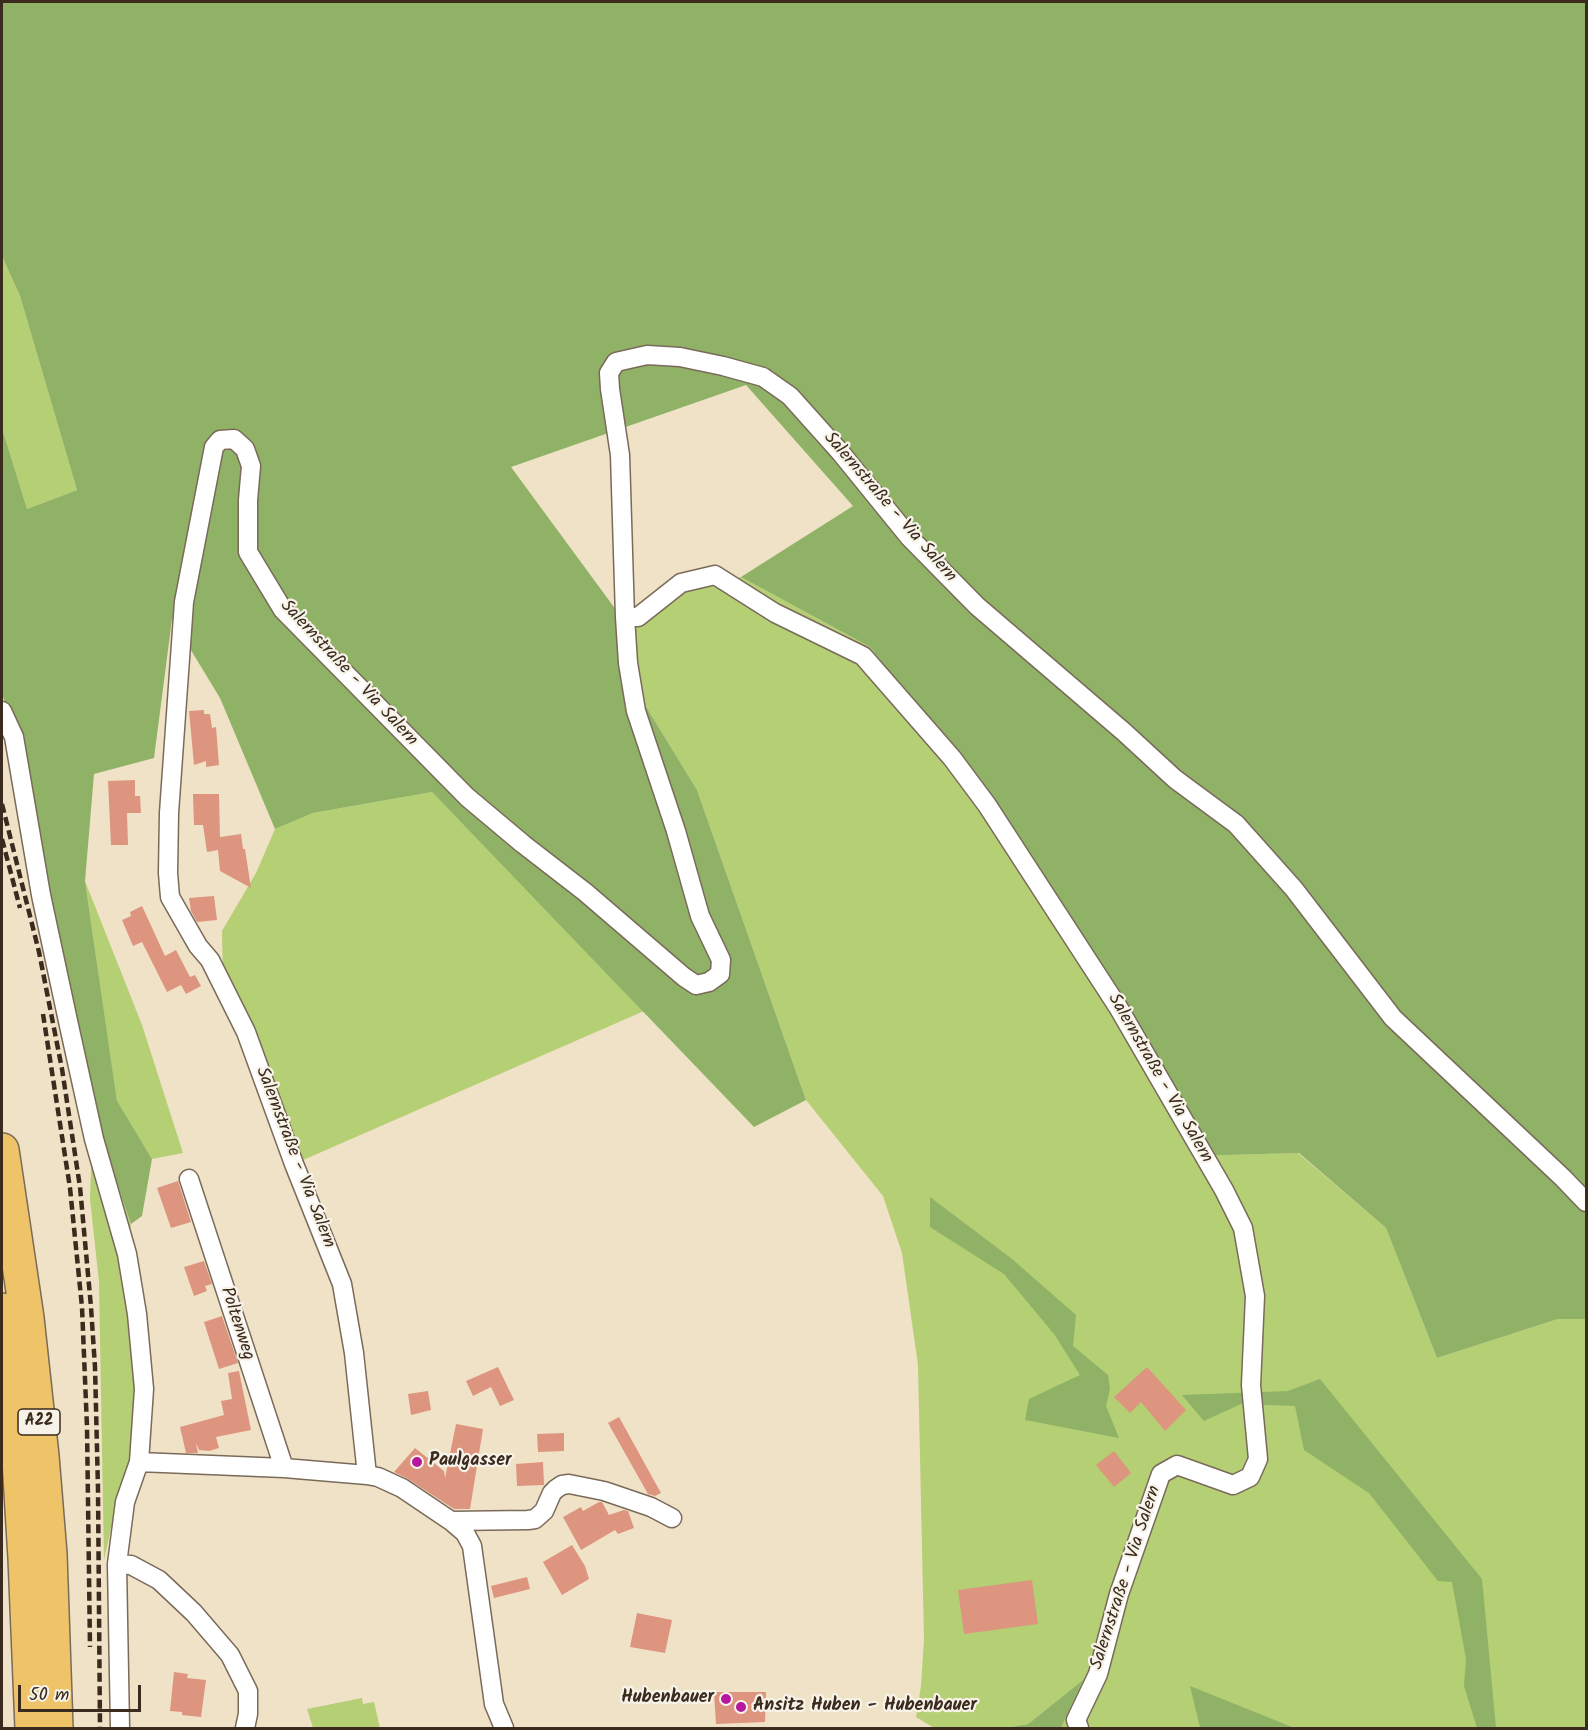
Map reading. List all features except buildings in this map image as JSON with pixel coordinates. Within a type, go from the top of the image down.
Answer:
[{"type":"highway","name":"A22","points":[[2,1150],[27,1318],[42,1456],[50,1554],[56,1728]]},
{"type":"highway","name":"A22","points":[[2,1310],[19,1460],[32,1728]]},
{"type":"street","name":"Salernstraße - Via Salern","points":[[367,1475],[354,1353],[342,1284],[294,1164],[246,1032],[210,960],[198,945],[170,897],[169,813],[184,602],[214,447],[220,440],[234,439],[245,449],[251,466],[248,500],[248,552],[283,610],[466,797],[585,891],[696,985],[709,982],[720,974],[721,960],[700,916],[676,831],[636,711],[628,663],[625,617],[620,455],[609,373],[616,362],[647,355],[680,357],[763,377],[790,396],[841,453],[910,538],[977,606],[1175,779],[1236,824],[1294,889],[1394,1018],[1587,1202]]},
{"type":"street","name":"Salernstraße - Via Salern","points":[[625,617],[638,617],[681,583],[715,575],[775,613],[863,656],[952,758],[987,805],[1118,1007],[1224,1190],[1243,1228],[1255,1296],[1251,1385],[1258,1459],[1250,1478],[1233,1485],[1177,1465],[1161,1474],[1119,1594],[1098,1674],[1076,1720],[1078,1728]]},
{"type":"street","points":[[2,711],[14,737],[41,895],[78,1069],[94,1139],[127,1254],[137,1314],[144,1389],[139,1462],[125,1502],[117,1564],[120,1728]]},
{"type":"street","name":"Poltenweg","points":[[189,1179],[284,1468]]},
{"type":"street","points":[[139,1462],[284,1468],[378,1477],[402,1488],[451,1521],[465,1533],[472,1546],[494,1704],[504,1728]]},
{"type":"street","points":[[451,1521],[535,1519],[544,1510],[552,1493],[562,1485],[569,1484],[604,1491],[651,1506],[672,1518]]},
{"type":"street","points":[[472,1546],[484,1521]]},
{"type":"street","points":[[117,1564],[131,1565],[159,1580],[194,1612],[230,1654],[248,1691],[248,1714],[245,1728]]},
{"type":"green space","points":[[2,2],[1586,2],[1586,1319],[1558,1319],[1437,1358],[1386,1228],[1299,1153],[1192,1156],[1008,825],[870,647],[741,577],[853,506],[746,385],[511,467],[633,633],[642,700],[697,790],[806,1100],[754,1127],[432,792],[313,813],[275,829],[220,698],[172,619],[154,758],[94,774],[85,881],[117,1101],[152,1159],[142,1216],[131,1224],[93,1113],[41,878],[21,741],[2,695],[2,428],[27,509],[77,490],[20,296],[2,256]]},
{"type":"green space","points":[[2,256],[20,296],[77,490],[27,509],[2,428]]},
{"type":"green space","points":[[741,577],[870,647],[1008,825],[1192,1156],[1298,1153],[1386,1228],[1437,1358],[1558,1319],[1586,1319],[1586,1728],[1295,1728],[1191,1687],[1200,1728],[1061,1728],[1082,1681],[1028,1724],[1005,1728],[934,1728],[916,1717],[921,1686],[924,1639],[918,1365],[902,1253],[883,1196],[806,1100],[697,790],[642,700],[633,633],[643,614],[678,589]]},
{"type":"green space","points":[[432,792],[644,1011],[294,1164],[223,986],[222,931],[256,873],[275,829],[313,813]]},
{"type":"green space","points":[[85,881],[142,1025],[183,1153],[152,1159],[117,1102]]},
{"type":"green space","points":[[93,1113],[131,1224],[127,1254],[137,1314],[139,1462],[117,1501],[104,1560],[99,1282],[90,1199]]},
{"type":"green space","points":[[930,1197],[1012,1259],[1076,1315],[1073,1346],[1108,1375],[1110,1389],[1106,1406],[1119,1438],[1025,1420],[1029,1399],[1080,1375],[1054,1334],[1004,1274],[930,1227]]},
{"type":"green space","points":[[1320,1379],[1482,1579],[1496,1728],[1477,1728],[1464,1686],[1466,1659],[1452,1582],[1438,1581],[1369,1493],[1304,1450],[1295,1406],[1241,1404],[1204,1421],[1182,1395],[1288,1391]]},
{"type":"green space","points":[[1083,1680],[1061,1728],[1005,1728],[1028,1724]]},
{"type":"green space","points":[[1190,1686],[1295,1728],[1200,1728]]},
{"type":"green space","points":[[362,1698],[363,1704],[374,1702],[380,1728],[313,1728],[307,1709]]},
{"type":"railway","points":[[2,804],[39,952],[62,1069],[80,1187],[95,1367],[100,1728]]},
{"type":"railway","points":[[2,839],[20,908]]},
{"type":"railway","points":[[43,1014],[70,1188],[82,1307],[87,1427],[90,1647]]},
{"type":"place","name":"Paulgasser","points":[[417,1462]]},
{"type":"place","name":"Hubenbauer","points":[[726,1699]]},
{"type":"place","name":"Ansitz Huben - Hubenbauer","points":[[741,1707]]}]
